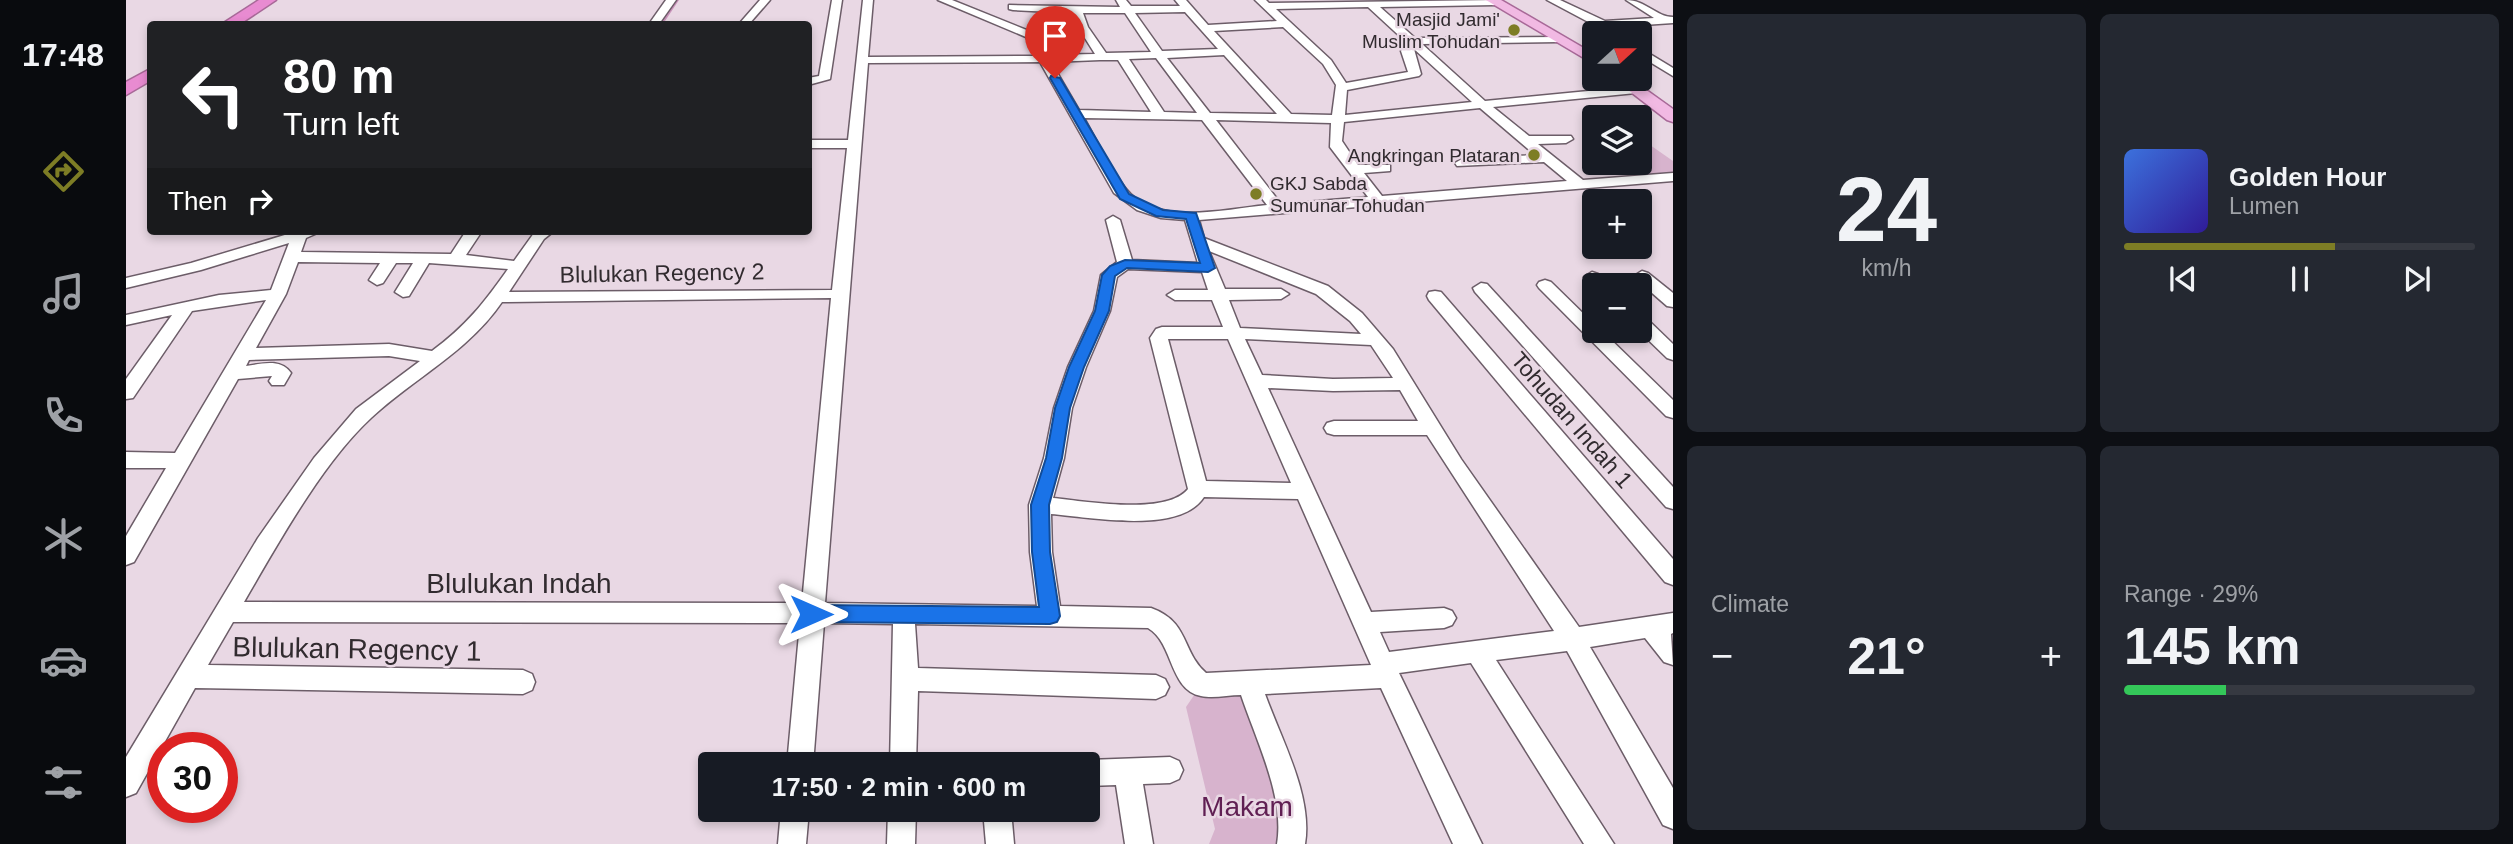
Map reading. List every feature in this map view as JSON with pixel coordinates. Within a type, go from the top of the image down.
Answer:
[{"type":"highway","points":[[235,21],[269,0]]},
{"type":"highway","points":[[126,90],[147,77]]},
{"type":"main road","points":[[1493,1],[1582,53]]},
{"type":"main road","points":[[1639,91],[1673,117]]},
{"type":"street","points":[[656,21],[671,0]]},
{"type":"street","points":[[747,21],[765,0]]},
{"type":"street","points":[[812,81],[824,79],[837,0]]},
{"type":"street","points":[[801,752],[811,614],[868,0]]},
{"type":"street","points":[[943,0],[986,12],[1030,35]]},
{"type":"street","points":[[1552,0],[1597,21]]},
{"type":"street","points":[[1631,0],[1670,22]]},
{"type":"street","points":[[1263,3],[1493,1]]},
{"type":"street","points":[[1369,2],[1482,104],[1580,185]]},
{"type":"street","points":[[1263,3],[1327,62],[1342,87],[1335,141],[1378,201]]},
{"type":"street","points":[[986,12],[1048,4],[1077,10],[1123,5],[1183,4],[1288,119]]},
{"type":"street","points":[[1123,5],[1277,209]]},
{"type":"street","points":[[1013,7],[1112,179],[1128,200],[1322,289],[1377,340],[1432,428],[1573,639],[1673,815]]},
{"type":"street","points":[[1077,10],[1081,24],[1104,58]]},
{"type":"street","points":[[1652,23],[1670,22]]},
{"type":"street","points":[[1049,23],[1081,24]]},
{"type":"street","points":[[1205,28],[1287,24]]},
{"type":"street","points":[[1412,41],[1558,39]]},
{"type":"street","points":[[1342,87],[1413,75],[1415,72],[1407,51],[1412,41]]},
{"type":"street","points":[[867,60],[1104,58],[1227,52]]},
{"type":"street","points":[[1652,56],[1673,57]]},
{"type":"street","points":[[1122,57],[1160,116]]},
{"type":"street","points":[[1652,61],[1673,73]]},
{"type":"street","points":[[1077,114],[1339,119],[1615,91]]},
{"type":"street","points":[[1526,140],[1566,139]]},
{"type":"street","points":[[812,144],[854,144]]},
{"type":"street","points":[[1462,163],[1547,158]]},
{"type":"street","points":[[1353,169],[1385,168]]},
{"type":"street","points":[[1195,231],[1277,209],[1673,177]]},
{"type":"street","points":[[1113,220],[1125,264]]},
{"type":"street","points":[[1195,231],[1234,333],[1386,670],[1468,844]]},
{"type":"street","points":[[126,284],[195,267],[300,235]]},
{"type":"street","points":[[126,556],[278,294],[293,257],[306,235]]},
{"type":"street","points":[[456,259],[471,235]]},
{"type":"street","points":[[126,783],[137,745],[189,676],[279,523],[328,453],[363,414],[468,333],[540,235]]},
{"type":"street","points":[[293,257],[456,259],[520,266]]},
{"type":"street","points":[[377,280],[391,258]]},
{"type":"street","points":[[403,292],[424,259]]},
{"type":"street","points":[[1050,616],[1041,552],[1040,505],[1054,458],[1063,408],[1077,367],[1102,311],[1106,281],[1112,271],[1125,264],[1208,268]]},
{"type":"street","points":[[1652,284],[1673,302]]},
{"type":"street","points":[[1545,285],[1673,411]]},
{"type":"street","points":[[1481,288],[1673,501]]},
{"type":"street","points":[[126,320],[228,299],[278,294]]},
{"type":"street","name":"Blulukan Regency 2","points":[[496,297],[827,294]]},
{"type":"street","points":[[1175,295],[1281,294]]},
{"type":"street","name":"Tohudan Indah 1","points":[[1435,296],[1673,575]]},
{"type":"street","points":[[126,393],[186,307]]},
{"type":"street","points":[[1198,489],[1159,337],[1168,331],[1377,340]]},
{"type":"street","points":[[1652,334],[1673,354]]},
{"type":"street","points":[[242,354],[389,350],[436,358]]},
{"type":"street","points":[[231,373],[276,369],[282,373],[278,381]]},
{"type":"street","points":[[1256,381],[1333,385],[1404,384]]},
{"type":"street","points":[[1334,428],[1432,428]]},
{"type":"street","points":[[126,460],[183,461]]},
{"type":"street","points":[[1040,505],[1165,511],[1187,504],[1198,489]]},
{"type":"street","points":[[1198,489],[1305,491]]},
{"type":"street","name":"Blulukan Indah","points":[[227,612],[1151,618],[1172,634],[1196,682],[1204,685],[1250,683]]},
{"type":"street","points":[[1365,623],[1444,618]]},
{"type":"street","points":[[1291,844],[1294,827],[1289,794],[1250,683],[1386,670],[1661,625],[1673,654]]},
{"type":"street","points":[[903,752],[906,679],[904,626]]},
{"type":"street","points":[[1478,653],[1600,844]]},
{"type":"street","name":"Blulukan Regency 1","points":[[189,676],[523,682]]},
{"type":"street","points":[[906,679],[1156,687]]},
{"type":"street","points":[[1100,772],[1170,770]]},
{"type":"street","points":[[1127,771],[1139,844]]},
{"type":"street","points":[[792,844],[795,822]]},
{"type":"street","points":[[901,844],[902,822]]},
{"type":"street","points":[[998,822],[999,844]]},
{"type":"green space","points":[[1652,146],[1673,161],[1673,174],[1637,177],[1634,175],[1652,175]]},
{"type":"green space","name":"Makam","points":[[1199,688],[1246,691],[1282,796],[1282,844],[1209,844],[1215,829],[1186,707]]},
{"type":"waterway","points":[[661,21],[675,0]]},
{"type":"place","name":"Masjid Jami' Muslim Tohudan","points":[[1514,30]]},
{"type":"place","name":"Angkringan Plataran","points":[[1534,155]]},
{"type":"place","name":"GKJ Sabda Sumunar Tohudan","points":[[1256,194]]},
{"type":"route","points":[[811,614],[1050,616],[1038,522],[1040,505],[1054,458],[1057,433],[1069,387],[1102,311],[1106,281],[1115,268],[1125,264],[1208,268],[1191,216],[1160,213],[1124,196],[1055,78]]}]
